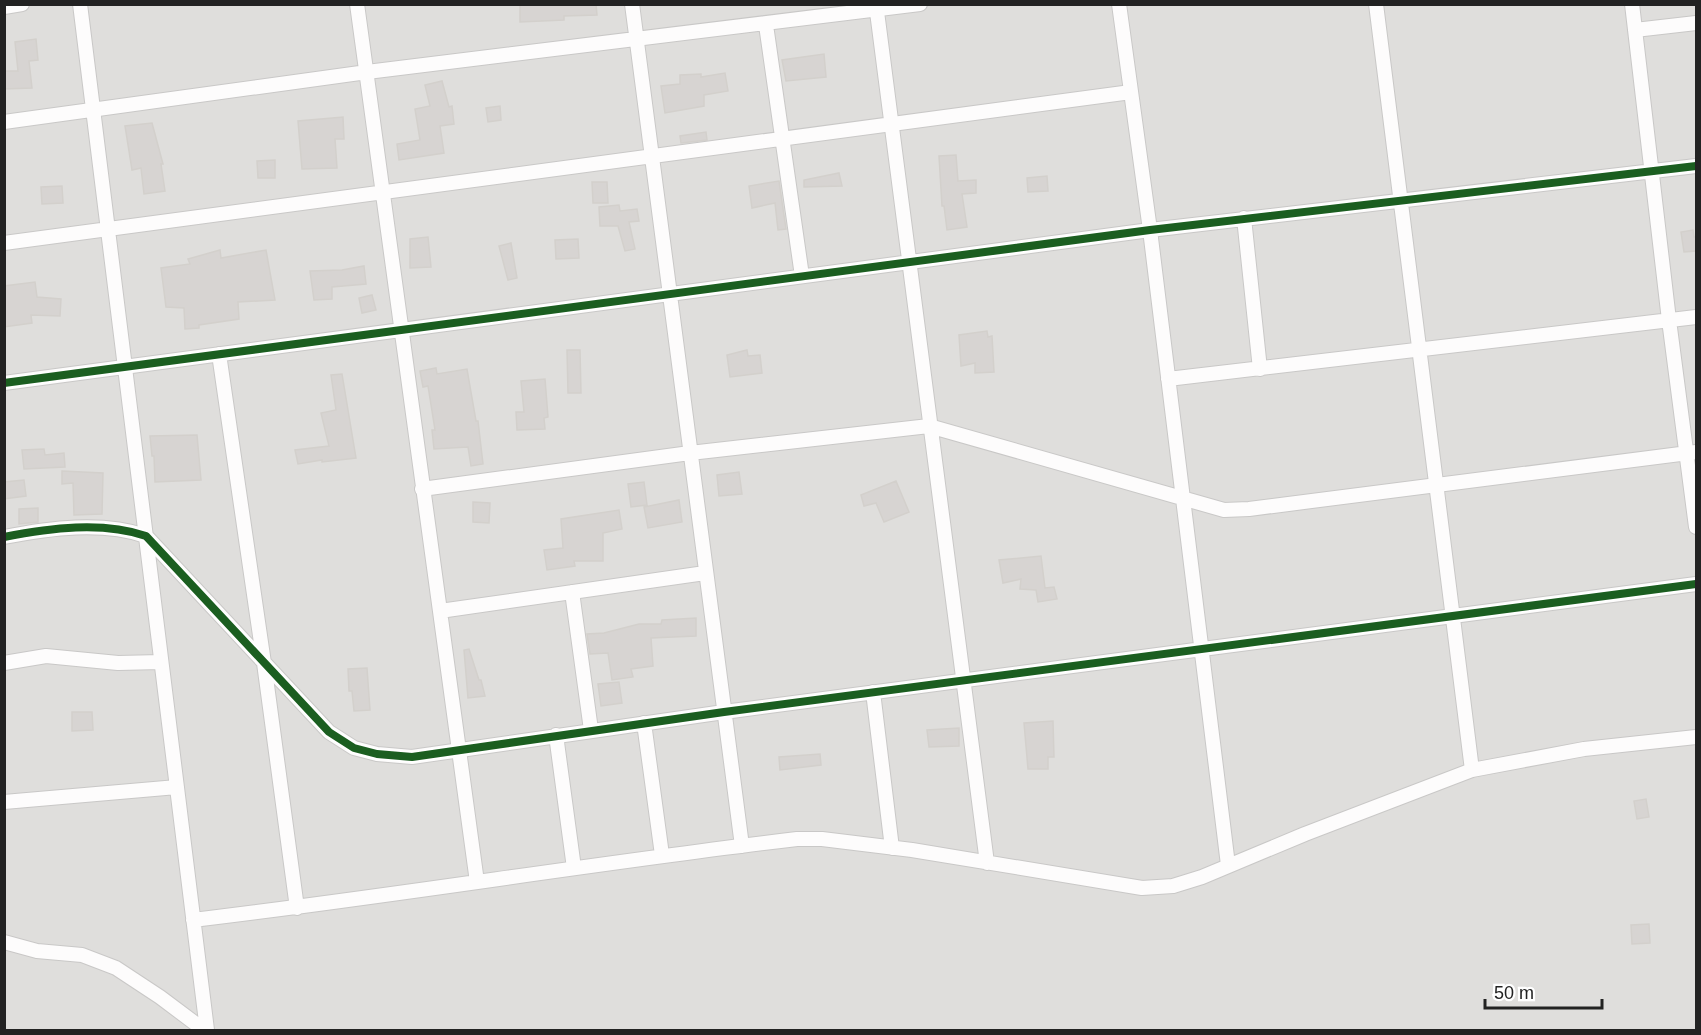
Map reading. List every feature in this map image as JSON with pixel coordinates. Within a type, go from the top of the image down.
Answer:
[{"type":"street","points":[[4,7],[22,4]]},
{"type":"street","points":[[80,4],[206,1030]]},
{"type":"street","points":[[357,4],[477,882]]},
{"type":"street","points":[[632,4],[742,846]]},
{"type":"street","points":[[4,122],[367,72],[766,25],[877,7],[920,4]]},
{"type":"street","points":[[1119,4],[1150,230],[1228,865]]},
{"type":"street","points":[[1376,4],[1472,770]]},
{"type":"street","points":[[1632,4],[1669,320],[1692,452],[1696,527]]},
{"type":"street","points":[[877,7],[929,426],[965,681],[987,863]]},
{"type":"street","points":[[1635,30],[1696,22]]},
{"type":"street","points":[[766,25],[802,276]]},
{"type":"street","points":[[4,243],[1131,92]]},
{"type":"street","points":[[4,383],[1150,230],[1696,166]]},
{"type":"street","points":[[1244,218],[1260,369]]},
{"type":"street","points":[[1168,379],[1696,317]]},
{"type":"street","points":[[219,354],[297,908]]},
{"type":"street","points":[[422,489],[690,453],[929,426],[1224,510],[1249,509],[1692,452]]},
{"type":"street","points":[[4,537],[87,527],[126,529],[146,536],[328,732],[354,748],[377,754],[412,757],[724,712],[1696,584]]},
{"type":"street","points":[[440,611],[705,573]]},
{"type":"street","points":[[572,592],[591,730]]},
{"type":"street","points":[[4,663],[46,656],[118,663],[161,662]]},
{"type":"street","points":[[873,693],[892,848]]},
{"type":"street","points":[[644,723],[662,855]]},
{"type":"street","points":[[556,735],[574,868]]},
{"type":"street","points":[[193,921],[662,855],[797,839],[822,839],[892,848],[1142,888],[1173,886],[1202,877],[1472,770],[1584,749],[1696,737]]},
{"type":"street","points":[[4,802],[177,787]]},
{"type":"street","points":[[4,942],[37,951],[82,955],[116,968],[206,1030]]},
{"type":"shaded area","points":[[5,5],[1696,5],[1696,1030],[5,1030]]},
{"type":"building","points":[[520,4],[596,4],[597,15],[564,16],[564,20],[520,22]]},
{"type":"building","points":[[36,39],[38,60],[29,61],[32,88],[4,89],[4,71],[18,71],[15,42]]},
{"type":"building","points":[[824,54],[826,77],[786,81],[782,60]]},
{"type":"building","points":[[725,73],[728,91],[704,95],[704,106],[665,113],[661,86],[680,84],[680,75],[701,74],[701,77]]},
{"type":"building","points":[[442,81],[449,107],[452,106],[454,124],[440,126],[444,153],[399,160],[397,144],[420,140],[415,109],[430,106],[425,85]]},
{"type":"building","points":[[500,106],[501,120],[488,122],[486,108]]},
{"type":"building","points":[[343,117],[344,139],[335,139],[337,168],[302,169],[298,121]]},
{"type":"building","points":[[152,123],[163,164],[161,164],[165,191],[144,194],[141,168],[132,170],[125,126]]},
{"type":"building","points":[[706,132],[707,140],[681,143],[680,136]]},
{"type":"building","points":[[956,155],[958,181],[976,180],[976,193],[962,194],[967,227],[947,230],[944,206],[942,206],[939,156]]},
{"type":"building","points":[[275,160],[275,178],[258,178],[257,161]]},
{"type":"building","points":[[839,173],[842,186],[804,187],[804,180]]},
{"type":"building","points":[[1047,176],[1048,191],[1028,192],[1027,178]]},
{"type":"building","points":[[779,181],[786,229],[778,230],[775,203],[752,208],[749,186]]},
{"type":"building","points":[[592,182],[607,182],[608,203],[593,203]]},
{"type":"building","points":[[62,186],[63,203],[42,204],[41,187]]},
{"type":"building","points":[[619,205],[620,211],[637,209],[639,221],[629,222],[635,249],[625,251],[618,226],[600,226],[599,207]]},
{"type":"building","points":[[1693,230],[1694,237],[1696,237],[1696,251],[1684,252],[1681,232]]},
{"type":"building","points":[[428,237],[431,267],[410,268],[410,239]]},
{"type":"building","points":[[578,239],[579,258],[556,259],[555,240]]},
{"type":"building","points":[[511,243],[517,278],[508,280],[499,246]]},
{"type":"building","points":[[220,250],[221,258],[266,250],[275,300],[238,302],[239,319],[185,329],[184,308],[166,307],[161,268],[190,264],[188,259]]},
{"type":"building","points":[[364,266],[366,284],[332,287],[332,299],[314,300],[310,271],[342,270]]},
{"type":"building","points":[[35,282],[37,297],[61,299],[60,316],[31,315],[32,323],[4,327],[4,286]]},
{"type":"building","points":[[372,295],[376,310],[362,313],[359,298]]},
{"type":"building","points":[[987,331],[988,337],[992,336],[994,372],[975,373],[975,363],[961,366],[959,335]]},
{"type":"building","points":[[567,350],[580,350],[581,393],[568,393]]},
{"type":"building","points":[[747,350],[748,356],[760,355],[762,373],[730,377],[727,355]]},
{"type":"building","points":[[436,368],[437,374],[467,369],[476,421],[478,421],[483,464],[471,466],[468,447],[434,449],[432,430],[435,430],[428,386],[423,387],[420,371]]},
{"type":"building","points":[[342,374],[356,458],[298,464],[295,450],[329,446],[321,413],[336,410],[331,375]]},
{"type":"building","points":[[545,379],[548,417],[544,418],[545,429],[517,430],[516,412],[524,412],[521,381]]},
{"type":"building","points":[[197,435],[201,480],[155,482],[154,456],[152,456],[150,436]]},
{"type":"building","points":[[44,449],[45,455],[64,453],[65,467],[24,469],[22,450]]},
{"type":"building","points":[[62,471],[103,473],[102,514],[74,515],[73,483],[62,484]]},
{"type":"building","points":[[739,472],[742,494],[719,496],[717,475]]},
{"type":"building","points":[[24,480],[26,496],[4,499],[4,482]]},
{"type":"building","points":[[896,481],[909,512],[884,522],[876,503],[864,506],[861,495]]},
{"type":"building","points":[[644,482],[647,505],[631,507],[628,484]]},
{"type":"building","points":[[679,500],[682,522],[648,528],[644,507]]},
{"type":"building","points":[[473,502],[490,503],[489,523],[473,522]]},
{"type":"building","points":[[38,508],[38,522],[19,524],[19,509]]},
{"type":"building","points":[[619,510],[622,529],[603,533],[603,561],[574,561],[575,566],[547,570],[544,550],[563,548],[561,519]]},
{"type":"building","points":[[1041,556],[1045,588],[1054,587],[1057,599],[1038,602],[1036,590],[1020,589],[1021,579],[1003,583],[999,560]]},
{"type":"building","points":[[696,618],[696,636],[651,638],[653,666],[631,669],[633,677],[612,680],[608,653],[590,654],[587,634],[604,633],[639,624],[661,624],[662,620]]},
{"type":"building","points":[[469,649],[485,696],[468,698],[464,650]]},
{"type":"building","points":[[367,668],[370,710],[354,711],[352,691],[349,691],[348,669]]},
{"type":"building","points":[[619,682],[622,703],[601,706],[598,684]]},
{"type":"building","points":[[72,712],[92,712],[93,730],[72,731]]},
{"type":"building","points":[[1053,721],[1054,757],[1048,757],[1048,769],[1028,769],[1024,723]]},
{"type":"building","points":[[959,728],[959,746],[929,747],[927,730]]},
{"type":"building","points":[[820,754],[821,765],[780,770],[779,757]]},
{"type":"building","points":[[1646,799],[1649,817],[1637,819],[1634,801]]},
{"type":"building","points":[[1649,924],[1650,943],[1632,944],[1631,925]]},
{"type":"cycle path","points":[[4,383],[1150,230],[1696,166]]},
{"type":"cycle path","points":[[4,537],[39,531],[94,527],[129,531],[146,536],[329,732],[354,748],[377,754],[412,757],[724,712],[1696,584]]}]
